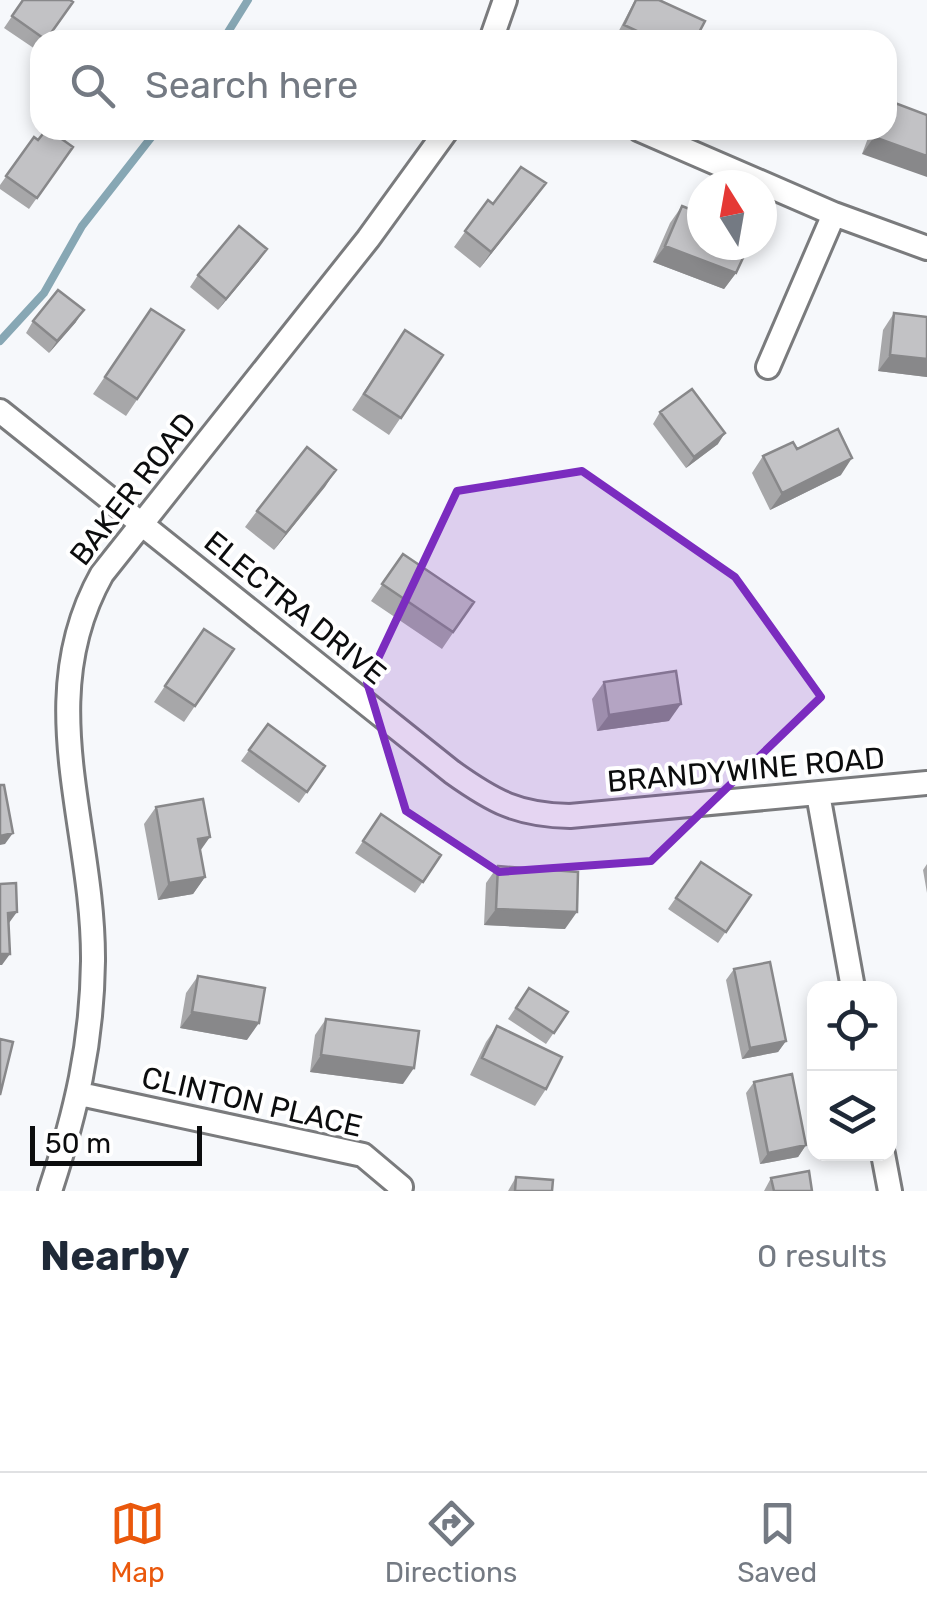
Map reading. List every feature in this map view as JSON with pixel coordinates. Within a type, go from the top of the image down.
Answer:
[{"type":"street","points":[[494,30],[505,0]]},
{"type":"street","name":"BAKER ROAD","points":[[50,1191],[80,1094],[91,1013],[91,912],[67,717],[72,651],[89,596],[102,574],[368,239],[441,140]]},
{"type":"street","points":[[663,140],[834,214],[927,248]]},
{"type":"street","points":[[768,367],[834,214]]},
{"type":"street","name":"ELECTRA DRIVE","points":[[0,411],[477,790],[515,810],[570,816]]},
{"type":"street","name":"BRANDYWINE ROAD","points":[[570,816],[927,783]]},
{"type":"street","points":[[818,794],[852,981]]},
{"type":"street","name":"CLINTON PLACE","points":[[80,1094],[363,1155],[401,1187]]},
{"type":"street","points":[[884,1161],[890,1191]]},
{"type":"highlighted area","points":[[582,471],[735,577],[821,697],[651,861],[499,872],[406,811],[367,682],[457,491]]},
{"type":"building","points":[[23,0],[73,2],[53,30],[32,30],[12,16]]},
{"type":"building","points":[[636,0],[659,0],[705,21],[700,30],[635,30],[624,25]]},
{"type":"building","points":[[897,104],[927,115],[927,156],[882,140],[897,140]]},
{"type":"building","points":[[32,140],[63,140],[73,147],[37,198],[6,176]]},
{"type":"building","points":[[521,167],[546,183],[491,252],[465,231],[488,200],[493,204]]},
{"type":"building","points":[[682,206],[687,208],[687,254],[665,246]]},
{"type":"building","points":[[239,226],[267,249],[226,299],[198,275]]},
{"type":"building","points":[[702,260],[742,260],[736,273]]},
{"type":"building","points":[[58,290],[84,310],[57,341],[33,321]]},
{"type":"building","points":[[151,309],[184,330],[137,399],[105,377]]},
{"type":"building","points":[[894,313],[927,317],[927,359],[890,355]]},
{"type":"building","points":[[405,330],[443,355],[401,418],[364,394]]},
{"type":"building","points":[[692,389],[725,433],[694,457],[660,412]]},
{"type":"building","points":[[838,429],[852,458],[782,493],[763,456],[793,442],[797,449]]},
{"type":"building","points":[[307,447],[336,470],[286,533],[257,511]]},
{"type":"building","points":[[403,554],[474,602],[453,632],[382,584]]},
{"type":"building","points":[[204,629],[234,649],[195,706],[165,686]]},
{"type":"building","points":[[676,671],[681,704],[609,715],[604,682]]},
{"type":"building","points":[[268,724],[325,766],[307,792],[249,750]]},
{"type":"building","points":[[0,785],[4,785],[13,833],[0,836]]},
{"type":"building","points":[[203,799],[210,837],[198,839],[205,877],[169,883],[156,807]]},
{"type":"building","points":[[381,814],[441,855],[423,882],[363,841]]},
{"type":"building","points":[[701,862],[751,895],[726,932],[676,898]]},
{"type":"building","points":[[498,866],[578,872],[577,912],[496,909]]},
{"type":"building","points":[[16,883],[17,912],[8,913],[10,954],[0,954],[0,884]]},
{"type":"building","points":[[770,962],[786,1041],[750,1048],[734,969]]},
{"type":"building","points":[[198,976],[265,988],[259,1023],[192,1012]]},
{"type":"building","points":[[529,988],[568,1012],[554,1033],[516,1008]]},
{"type":"building","points":[[326,1019],[419,1031],[414,1068],[321,1055]]},
{"type":"building","points":[[497,1026],[562,1057],[546,1089],[482,1058]]},
{"type":"building","points":[[0,1039],[13,1042],[0,1095]]},
{"type":"building","points":[[792,1074],[806,1145],[768,1153],[754,1082]]},
{"type":"building","points":[[809,1171],[812,1191],[774,1191],[771,1178]]},
{"type":"building","points":[[516,1177],[553,1180],[552,1191],[515,1191]]},
{"type":"waterway","points":[[229,30],[248,0]]},
{"type":"waterway","points":[[0,341],[44,293],[82,226],[149,140]]}]
